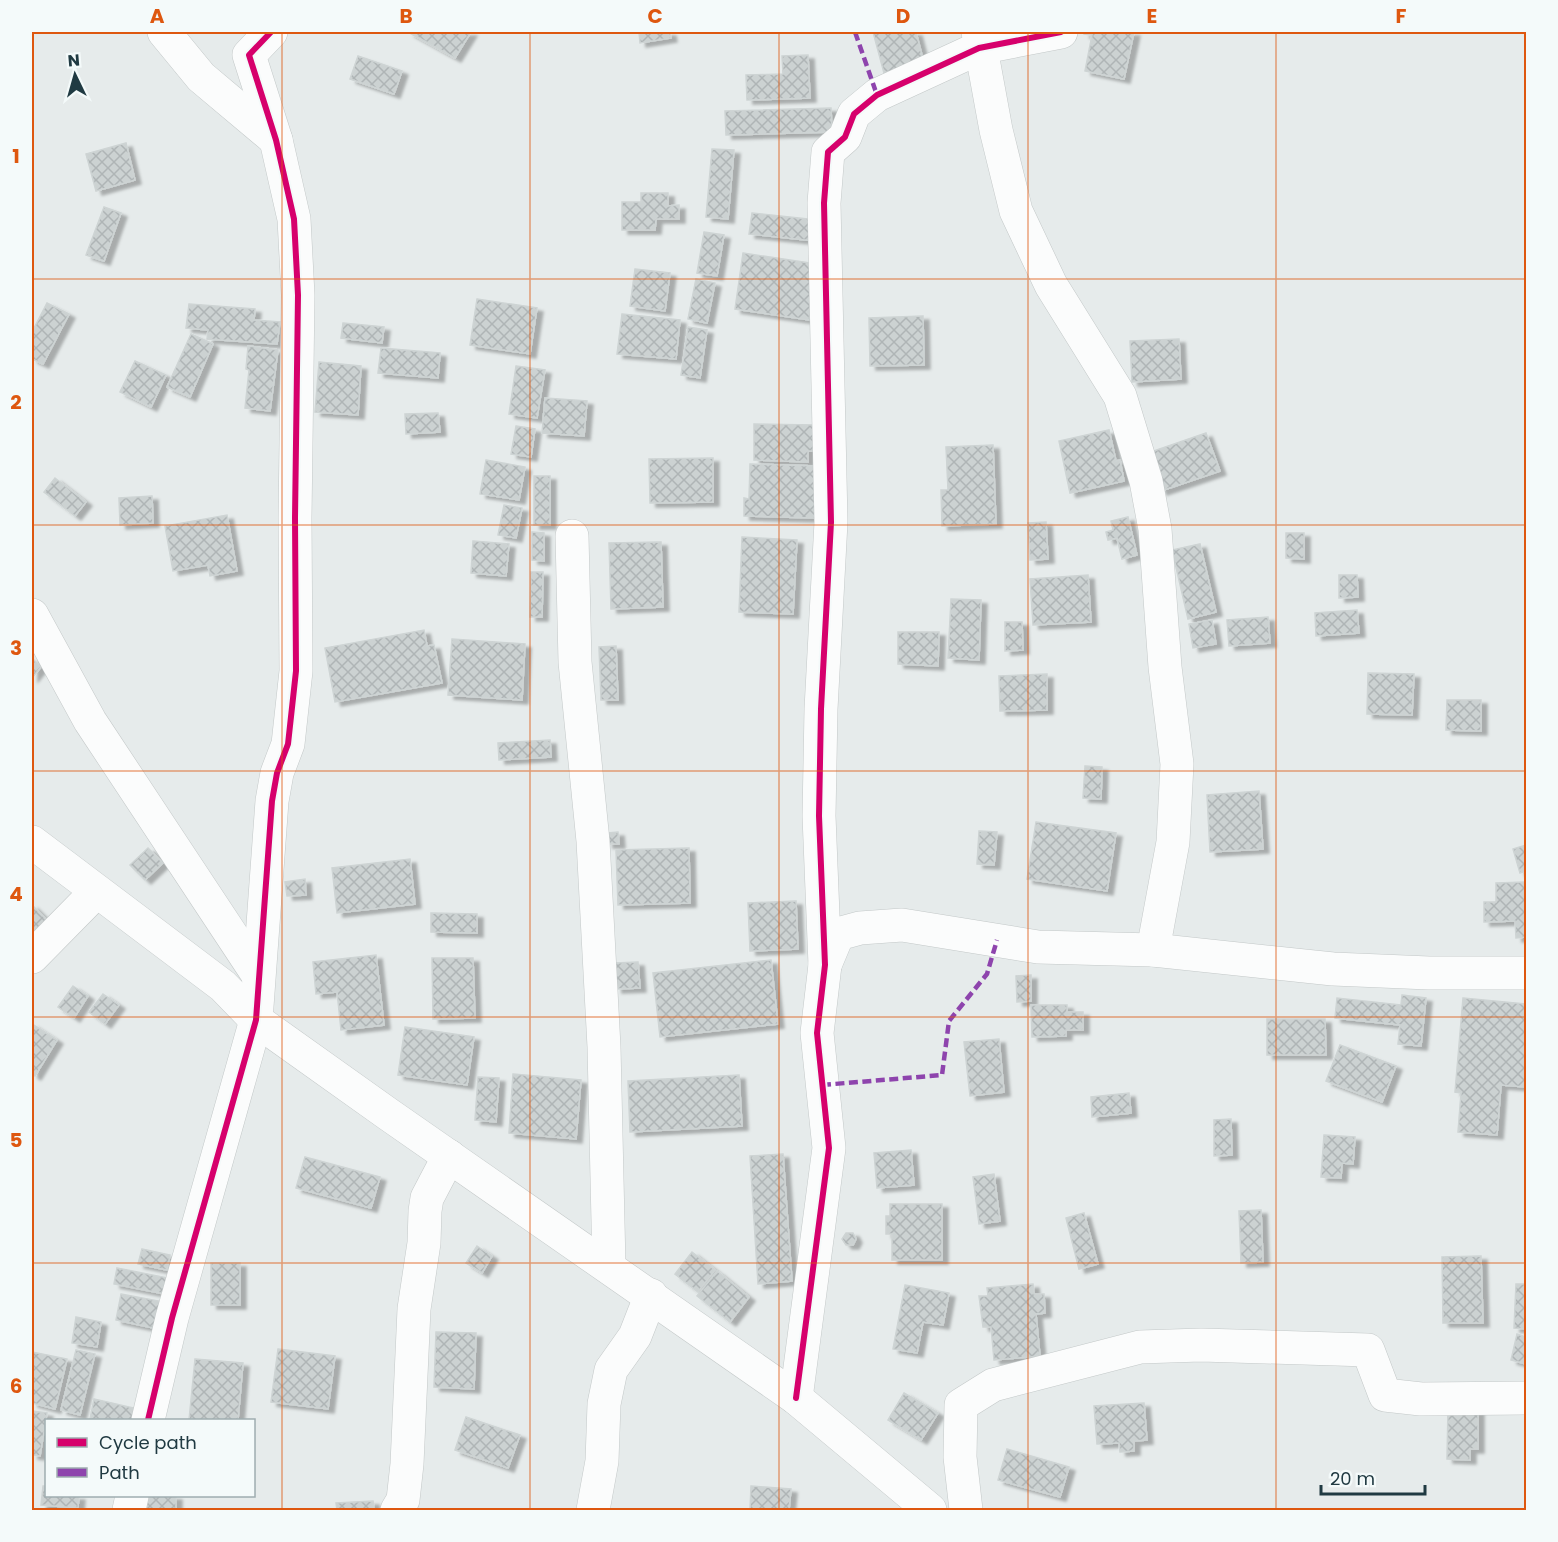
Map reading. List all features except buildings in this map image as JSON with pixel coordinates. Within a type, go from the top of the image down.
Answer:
[{"type":"street","points":[[164,32],[201,77],[276,140]]},
{"type":"street","points":[[148,1419],[172,1318],[256,1020],[272,801],[288,744],[296,671],[294,518],[298,295],[294,219],[276,140],[249,55],[271,32]]},
{"type":"street","points":[[796,1398],[829,1148],[817,1033],[825,965],[819,816],[821,709],[831,522],[824,203],[828,152],[845,137],[854,114],[877,95],[978,40],[1061,32]]},
{"type":"street","points":[[978,40],[1016,211],[1051,285],[1120,396],[1146,481],[1151,510],[1177,764],[1173,842],[1153,950]]},
{"type":"street","points":[[572,536],[575,662],[593,842],[604,1047],[609,1266]]},
{"type":"street","points":[[32,615],[90,721],[258,975]]},
{"type":"street","points":[[32,842],[223,986],[256,1020],[796,1398],[930,1510]]},
{"type":"street","points":[[32,957],[96,892]]},
{"type":"street","points":[[825,965],[838,934],[860,928],[902,925],[1038,947],[1153,950],[1333,969],[1429,973],[1527,973]]},
{"type":"street","points":[[397,1510],[403,1500],[407,1464],[414,1309],[424,1243],[425,1210],[427,1198],[448,1156]]},
{"type":"street","points":[[593,1510],[602,1461],[604,1404],[611,1370],[634,1336],[651,1295]]},
{"type":"street","points":[[966,1510],[960,1457],[961,1405],[993,1385],[1140,1347],[1201,1345],[1368,1350],[1385,1395],[1420,1399],[1527,1398]]},
{"type":"marked path","points":[[855,32],[877,95]]},
{"type":"marked path","points":[[822,1085],[942,1075],[949,1021],[987,974],[997,940]]},
{"type":"cycle path","points":[[148,1419],[172,1318],[256,1020],[272,801],[277,773],[288,744],[296,671],[295,518],[298,295],[294,219],[276,140],[249,55],[271,32]]},
{"type":"cycle path","points":[[796,1398],[829,1148],[817,1033],[825,965],[819,816],[821,709],[831,522],[824,203],[828,152],[845,137],[854,114],[877,95],[979,48],[1061,32]]}]
